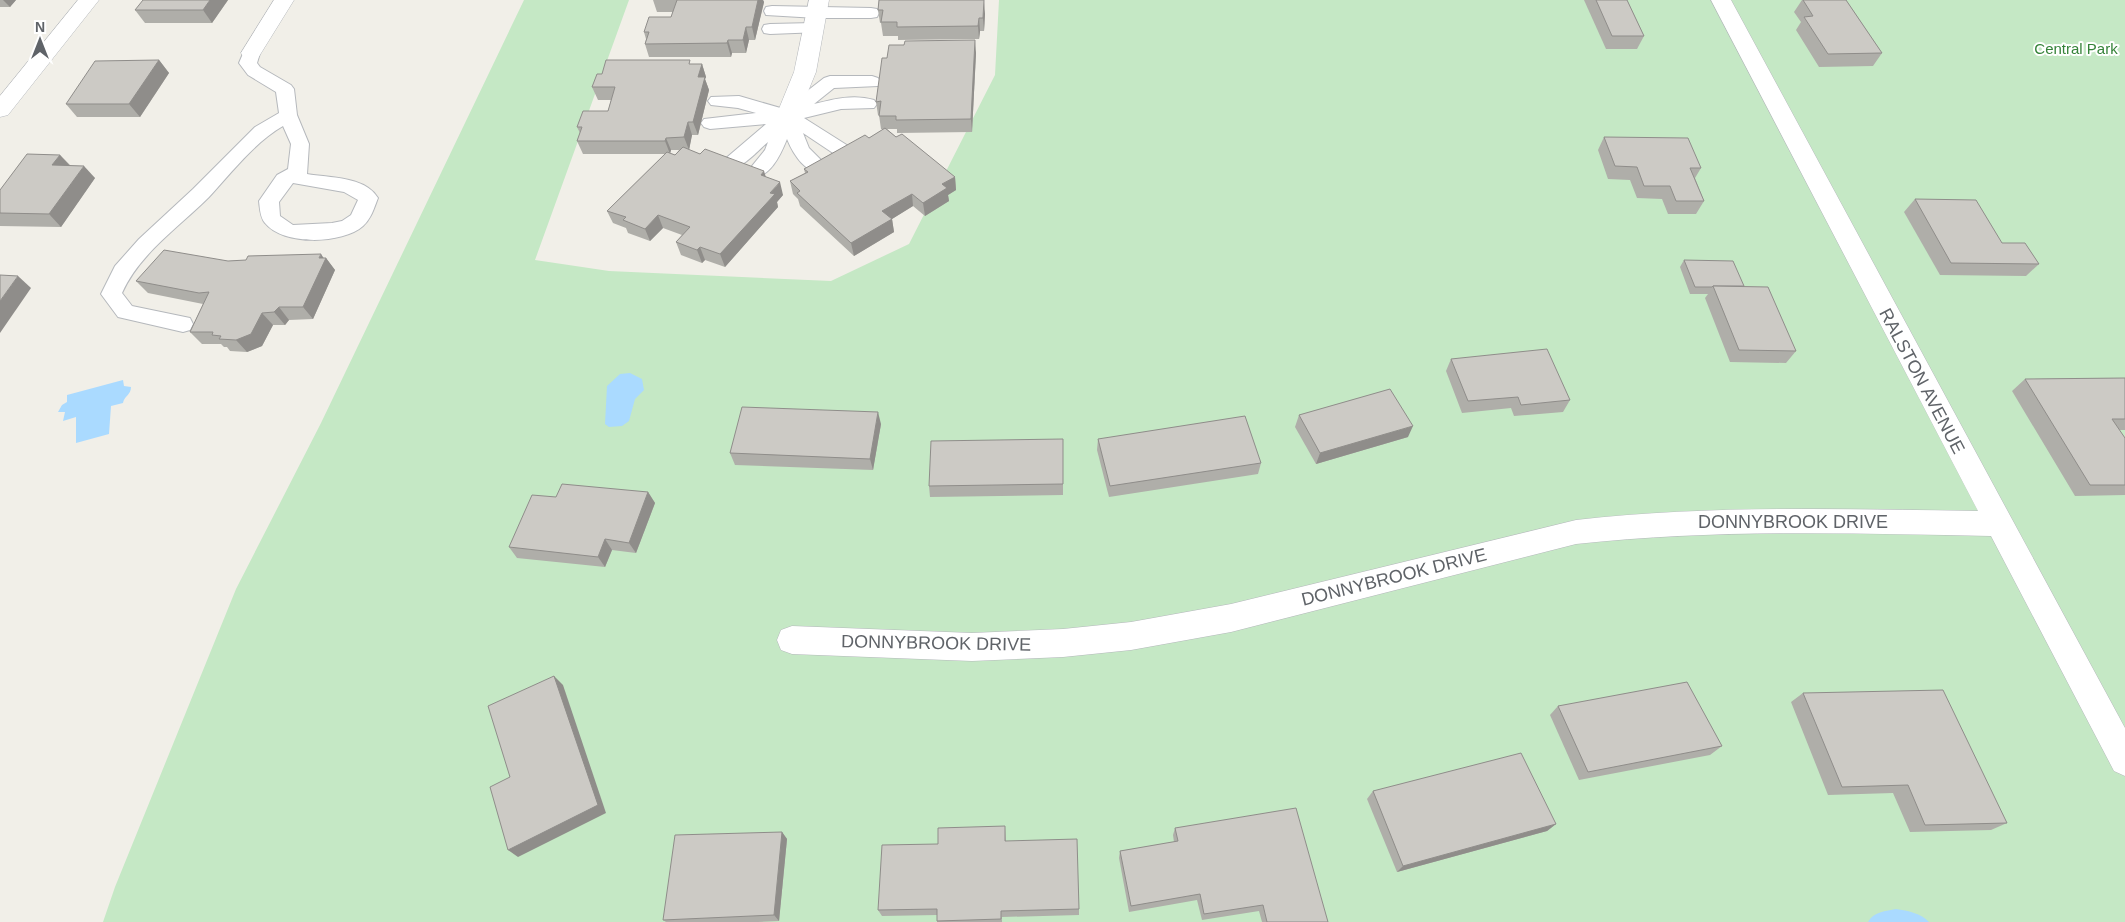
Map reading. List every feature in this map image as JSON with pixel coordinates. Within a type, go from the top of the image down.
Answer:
[{"type":"street","points":[[0,110],[89,0]]},
{"type":"street","points":[[251,53],[284,0]]},
{"type":"street","name":"RALSTON AVENUE","points":[[1721,0],[2125,760]]},
{"type":"street","points":[[788,116],[805,72],[817,13]]},
{"type":"street","name":"DONNYBROOK DRIVE","points":[[792,640],[972,647],[1063,643],[1131,636],[1231,618],[1576,532],[1632,524],[1729,521],[1998,524]]},
{"type":"lane","points":[[772,11],[871,13]]},
{"type":"lane","points":[[770,29],[817,13]]},
{"type":"lane","points":[[251,53],[248,63],[254,71],[285,89],[288,115],[300,144],[293,177]]},
{"type":"lane","points":[[732,163],[830,82],[872,82]]},
{"type":"lane","points":[[717,101],[739,102],[788,116],[827,139],[846,153]]},
{"type":"lane","points":[[710,122],[788,116],[841,103],[868,104]]},
{"type":"lane","points":[[183,324],[125,312],[111,294],[122,270],[146,244],[200,194],[260,131],[288,115]]},
{"type":"lane","points":[[788,116],[802,150],[819,167]]},
{"type":"lane","points":[[757,172],[773,152],[788,116]]},
{"type":"green space","name":"Central Park","points":[[524,0],[629,0],[535,260],[609,271],[831,281],[909,244],[995,75],[999,0],[2125,0],[2125,922],[103,922],[115,887],[236,589],[321,423]]},
{"type":"water","points":[[630,373],[642,379],[644,390],[635,399],[629,421],[622,426],[609,427],[605,424],[607,386],[620,374]]},
{"type":"water","points":[[123,380],[124,386],[131,387],[131,390],[123,403],[111,406],[109,434],[76,443],[76,417],[63,421],[65,412],[58,412],[62,405],[67,402],[67,395]]},
{"type":"water","points":[[1896,909],[1918,914],[1929,922],[1868,922],[1876,914]]},
{"type":"building","points":[[143,0],[210,0],[203,10],[135,10]]},
{"type":"building","points":[[677,0],[758,0],[752,27],[746,27],[743,40],[728,40],[727,43],[645,44],[649,32],[644,32],[649,17],[671,17]]},
{"type":"building","points":[[879,0],[984,0],[983,18],[979,18],[978,26],[897,27],[897,22],[881,22],[883,10],[878,10]]},
{"type":"building","points":[[1596,0],[1627,0],[1644,36],[1612,36]]},
{"type":"building","points":[[1803,0],[1846,0],[1882,53],[1828,54],[1804,17],[1813,16]]},
{"type":"building","points":[[975,40],[971,119],[896,120],[896,116],[879,116],[881,101],[876,102],[882,58],[887,58],[889,45],[904,45],[905,41]]},
{"type":"building","points":[[159,60],[129,104],[66,104],[95,61]]},
{"type":"building","points":[[606,60],[690,60],[689,64],[702,64],[698,77],[705,77],[693,122],[688,122],[684,137],[666,138],[665,141],[577,141],[582,127],[577,127],[583,111],[608,111],[615,87],[592,87],[597,74],[602,74]]},
{"type":"building","points":[[885,128],[896,137],[902,134],[955,177],[942,184],[947,188],[923,203],[912,194],[882,211],[892,219],[851,243],[797,193],[800,191],[790,181],[808,172],[804,169],[865,135],[869,138]]},
{"type":"building","points":[[1604,137],[1688,138],[1701,168],[1690,168],[1704,201],[1676,201],[1670,186],[1644,186],[1637,167],[1615,166]]},
{"type":"building","points":[[683,147],[700,154],[705,149],[764,171],[761,175],[780,182],[770,193],[775,194],[720,254],[700,247],[697,250],[676,242],[690,227],[658,215],[645,229],[623,220],[626,217],[607,211],[667,152],[675,155]]},
{"type":"building","points":[[27,154],[60,155],[52,165],[84,166],[49,214],[0,213],[0,190]]},
{"type":"building","points":[[1915,199],[1976,200],[2002,243],[2025,243],[2039,264],[1951,263]]},
{"type":"building","points":[[164,250],[228,261],[246,260],[248,256],[321,254],[319,258],[326,258],[303,307],[279,307],[274,312],[262,313],[251,334],[236,340],[219,339],[221,336],[212,335],[213,332],[190,332],[209,292],[199,293],[136,281]]},
{"type":"building","points":[[1684,260],[1733,261],[1744,286],[1695,287]]},
{"type":"building","points":[[0,275],[18,276],[0,301]]},
{"type":"building","points":[[1713,286],[1768,287],[1796,351],[1739,350]]},
{"type":"building","points":[[1547,349],[1570,400],[1521,405],[1518,397],[1468,401],[1451,359]]},
{"type":"building","points":[[2125,378],[2125,419],[2112,419],[2125,438],[2125,485],[2090,485],[2025,379]]},
{"type":"building","points":[[1390,389],[1413,426],[1320,453],[1299,415]]},
{"type":"building","points":[[742,407],[878,412],[870,459],[730,453]]},
{"type":"building","points":[[1245,416],[1261,463],[1110,486],[1098,439]]},
{"type":"building","points":[[1063,439],[1063,484],[929,486],[931,441]]},
{"type":"building","points":[[562,484],[648,492],[629,543],[605,539],[598,557],[509,547],[532,495],[556,497]]},
{"type":"building","points":[[554,676],[598,805],[508,850],[490,787],[510,777],[488,706]]},
{"type":"building","points":[[1687,682],[1722,746],[1588,772],[1558,706]]},
{"type":"building","points":[[1943,690],[2007,823],[1925,825],[1908,785],[1842,787],[1803,693]]},
{"type":"building","points":[[1521,753],[1556,824],[1403,866],[1373,791]]},
{"type":"building","points":[[1296,808],[1328,922],[1267,922],[1263,905],[1204,914],[1200,894],[1131,906],[1120,851],[1178,841],[1175,828]]},
{"type":"building","points":[[1005,826],[1005,841],[1077,839],[1079,909],[1001,911],[1001,919],[937,921],[937,909],[878,910],[882,845],[938,844],[938,828]]},
{"type":"building","points":[[782,832],[774,915],[663,920],[675,835]]}]
